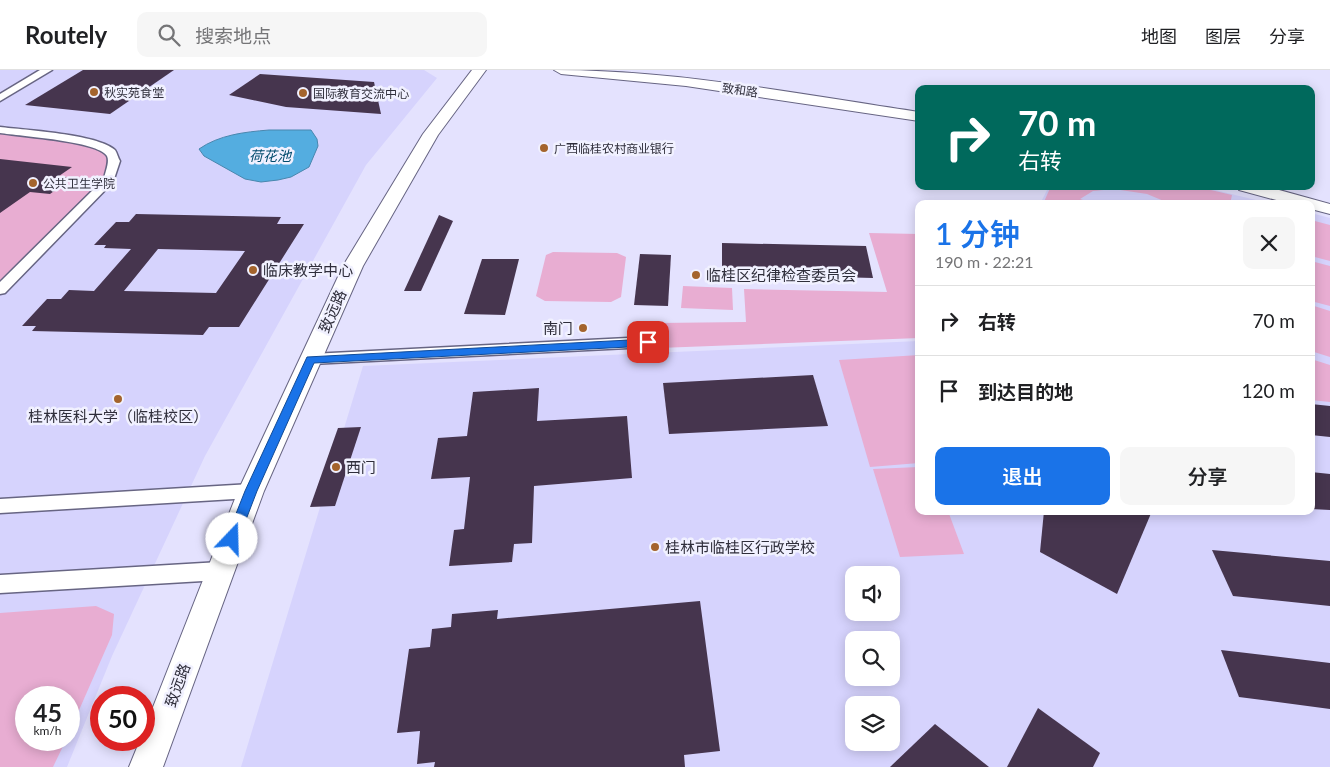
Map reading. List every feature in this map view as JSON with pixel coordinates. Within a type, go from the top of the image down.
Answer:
[{"type":"main road","name":"致远路","points":[[146,767],[251,491],[353,266],[431,134],[479,70]]},
{"type":"main road","name":"致和路","points":[[561,70],[686,82],[915,116]]},
{"type":"main road","points":[[1260,190],[1297,200]]},
{"type":"main road","points":[[1315,205],[1330,209]]},
{"type":"street","points":[[0,98],[47,70]]},
{"type":"street","points":[[0,130],[92,144],[111,153],[114,161],[109,180],[0,290]]},
{"type":"street","points":[[311,359],[648,342]]},
{"type":"street","points":[[0,506],[251,491]]},
{"type":"street","points":[[0,584],[220,571]]},
{"type":"shaded area","name":"桂林医科大学（临桂校区）","points":[[0,70],[424,70],[437,78],[366,165],[205,456],[100,686],[90,686],[90,710],[80,735],[80,686],[15,686],[15,751],[73,751],[67,767],[0,767]]},
{"type":"shaded area","points":[[0,130],[62,138],[111,153],[113,170],[0,290]]},
{"type":"shaded area","points":[[1047,190],[1215,190],[1256,200],[1042,200]]},
{"type":"shaded area","points":[[1049,190],[1104,190],[1093,191],[1080,199],[1083,200],[1045,200]]},
{"type":"shaded area","points":[[1121,190],[1211,190],[1232,195],[1231,200],[1161,200],[1147,194]]},
{"type":"shaded area","name":"桂林市临桂区行政学校","points":[[1315,214],[1330,218],[1330,767],[241,767],[363,366],[915,341],[915,515],[1315,515]]},
{"type":"shaded area","points":[[1315,221],[1330,225],[1330,261],[1315,257]]},
{"type":"shaded area","points":[[869,233],[915,234],[915,338],[659,348],[658,323],[746,322],[744,289],[887,292]]},
{"type":"shaded area","points":[[553,252],[617,253],[626,257],[621,297],[611,302],[545,301],[536,296],[546,255]]},
{"type":"shaded area","points":[[1315,262],[1330,266],[1330,306],[1315,302]]},
{"type":"shaded area","points":[[683,286],[732,288],[733,310],[681,308]]},
{"type":"shaded area","points":[[1315,306],[1330,311],[1330,357],[1315,352]]},
{"type":"shaded area","points":[[915,355],[915,463],[870,467],[839,360]]},
{"type":"shaded area","points":[[1315,360],[1330,365],[1330,402],[1315,400]]},
{"type":"shaded area","points":[[915,467],[915,515],[949,515],[964,554],[900,557],[873,469]]},
{"type":"shaded area","points":[[96,606],[114,614],[112,635],[80,708],[80,686],[15,686],[15,751],[61,751],[53,767],[0,767],[0,613]]},
{"type":"water","name":"荷花池","points":[[269,130],[311,130],[317,139],[318,146],[309,167],[291,177],[261,182],[245,179],[204,156],[199,149],[223,137]]},
{"type":"building","name":"秋实苑食堂","points":[[83,70],[174,70],[110,114],[25,105]]},
{"type":"building","name":"国际教育交流中心","points":[[260,74],[374,82],[381,114],[286,107],[229,95]]},
{"type":"building","name":"公共卫生学院","points":[[0,159],[72,167],[59,176],[72,178],[50,194],[30,192],[0,213]]},
{"type":"building","name":"临床教学中心","points":[[136,214],[281,217],[277,224],[304,224],[239,327],[209,327],[203,335],[32,331],[36,326],[22,326],[47,299],[61,299],[69,290],[94,291],[131,249],[104,248],[106,245],[94,245],[116,222],[129,222]],"holes":[[[158,249],[245,251],[216,293],[124,291]]]},
{"type":"building","points":[[439,215],[453,221],[421,291],[404,291]]},
{"type":"building","points":[[722,243],[866,246],[873,278],[722,274]]},
{"type":"building","points":[[640,254],[671,255],[668,306],[634,305]]},
{"type":"building","points":[[482,259],[519,259],[505,315],[464,314]]},
{"type":"building","points":[[813,375],[828,426],[669,434],[663,383]]},
{"type":"building","points":[[539,388],[537,421],[627,416],[632,478],[534,486],[532,543],[514,544],[512,562],[449,566],[454,530],[464,529],[470,477],[431,479],[438,438],[467,436],[473,392]]},
{"type":"building","points":[[1315,404],[1330,406],[1330,437],[1315,435]]},
{"type":"building","name":"西门","points":[[361,427],[335,506],[310,507],[338,428]]},
{"type":"building","points":[[1315,472],[1330,474],[1330,510],[1315,509]]},
{"type":"building","points":[[1044,515],[1150,515],[1117,594],[1040,552]]},
{"type":"building","points":[[1212,550],[1330,561],[1330,606],[1233,596]]},
{"type":"building","points":[[700,601],[720,751],[684,755],[685,767],[434,767],[435,762],[417,764],[420,731],[397,733],[409,649],[430,647],[432,629],[451,627],[452,614],[498,610],[497,619]]},
{"type":"building","points":[[1221,650],[1330,663],[1330,709],[1239,697]]},
{"type":"building","points":[[1038,708],[1100,753],[1093,767],[1007,767]]},
{"type":"building","points":[[935,724],[989,767],[890,767]]},
{"type":"place","name":"秋实苑食堂","points":[[94,92]]},
{"type":"place","name":"国际教育交流中心","points":[[303,93]]},
{"type":"place","name":"广西临桂农村商业银行","points":[[544,148]]},
{"type":"place","name":"公共卫生学院","points":[[33,183]]},
{"type":"place","name":"临床教学中心","points":[[253,270]]},
{"type":"place","name":"临桂区纪律检查委员会","points":[[696,275]]},
{"type":"place","name":"南门","points":[[583,328]]},
{"type":"place","name":"桂林医科大学（临桂校区）","points":[[118,399]]},
{"type":"place","name":"西门","points":[[336,467]]},
{"type":"place","name":"桂林市临桂区行政学校","points":[[655,547]]},
{"type":"route","points":[[232,539],[251,491],[311,359],[648,342]]}]
